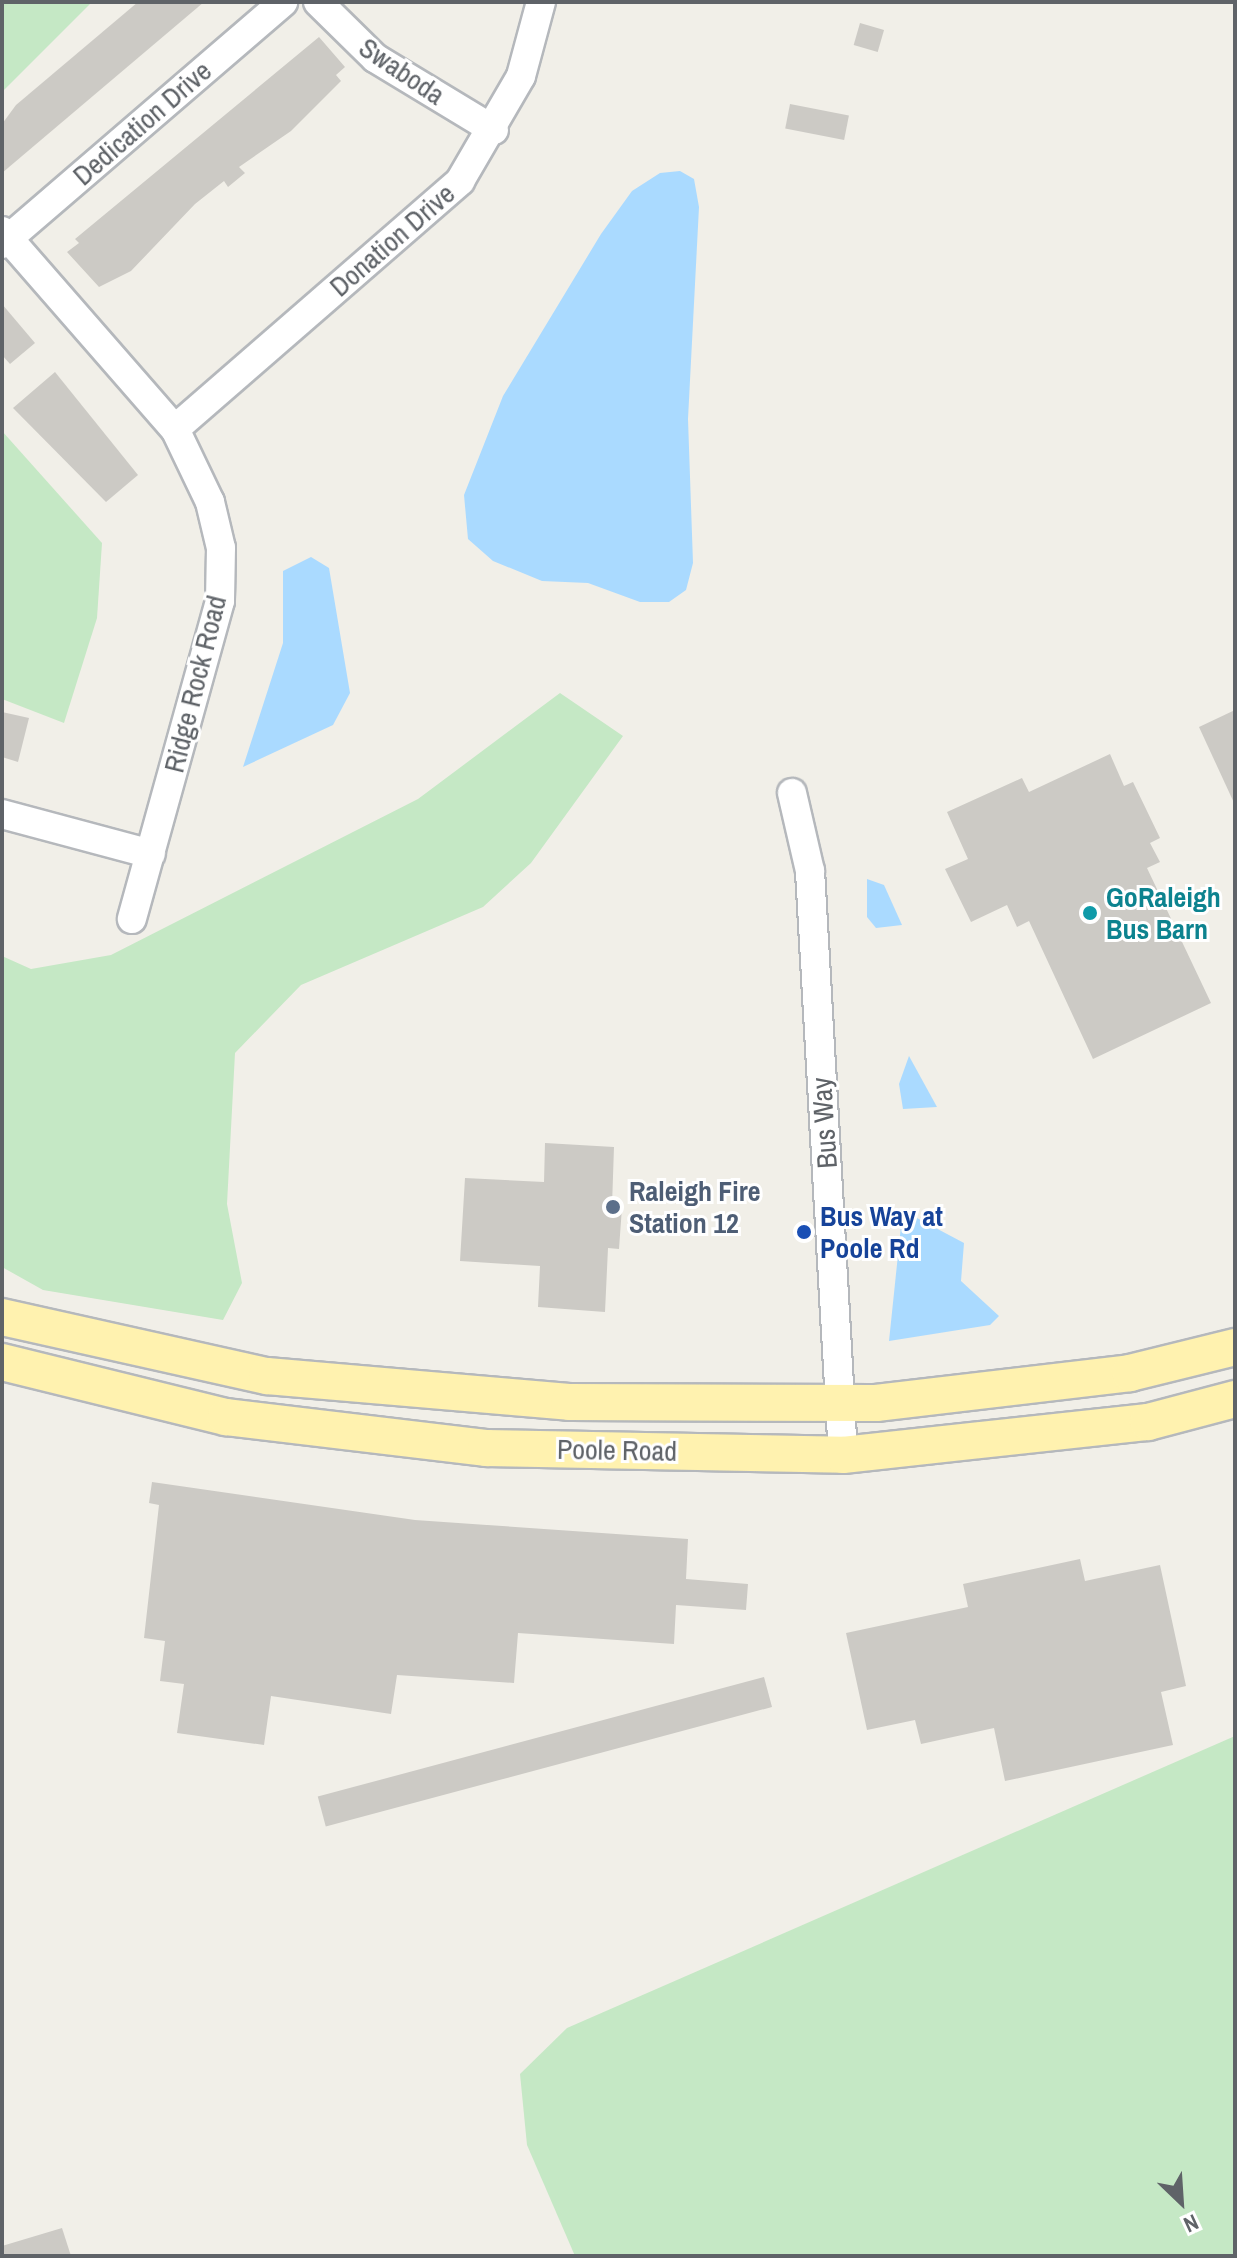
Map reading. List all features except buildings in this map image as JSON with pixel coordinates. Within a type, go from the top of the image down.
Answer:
[{"type":"main road","name":"Poole Road","points":[[7,1318],[267,1376],[569,1402],[841,1406],[1048,1386],[1235,1347]]},
{"type":"main road","points":[[5,1363],[7,1318]]},
{"type":"main road","name":"Poole Road","points":[[5,1363],[226,1417],[486,1448],[843,1455],[1134,1424],[1235,1399]]},
{"type":"street","name":"Dedication Drive","points":[[4,238],[283,2]]},
{"type":"street","name":"Swaboda","points":[[318,2],[375,58],[494,130]]},
{"type":"street","name":"Donation Drive","points":[[175,429],[460,181],[494,130],[521,76],[541,2]]},
{"type":"street","name":"Ridge Rock Road","points":[[4,238],[175,429],[210,502],[221,548],[220,601],[132,919]]},
{"type":"street","name":"Bus Way","points":[[792,793],[810,871],[843,1455]]},
{"type":"street","points":[[2,814],[151,854]]},
{"type":"green space","points":[[2,2],[92,2],[2,92]]},
{"type":"green space","points":[[2,431],[102,543],[97,618],[64,723],[2,699]]},
{"type":"green space","points":[[560,693],[623,736],[531,863],[483,907],[301,985],[235,1053],[227,1204],[242,1283],[223,1320],[43,1290],[2,1267],[2,956],[31,969],[111,955],[418,799]]},
{"type":"green space","points":[[1235,1736],[1235,2256],[575,2256],[527,2145],[520,2074],[567,2028]]},
{"type":"water","points":[[680,171],[694,179],[699,207],[688,419],[693,563],[686,590],[669,602],[640,602],[588,583],[542,581],[493,561],[468,539],[464,495],[503,396],[601,234],[632,191],[660,173]]},
{"type":"water","points":[[311,557],[329,568],[350,693],[333,725],[243,767],[283,643],[283,571]]},
{"type":"water","points":[[867,879],[884,885],[902,925],[876,928],[867,917]]},
{"type":"water","points":[[909,1056],[937,1107],[903,1109],[899,1084]]},
{"type":"water","points":[[915,1217],[964,1243],[961,1281],[999,1316],[990,1325],[889,1341],[901,1226]]},
{"type":"place","name":"GoRaleigh Bus Barn","points":[[1090,913]]},
{"type":"place","name":"Raleigh Fire Station 12","points":[[613,1207]]},
{"type":"place","name":"Bus Way at Poole Rd","points":[[804,1232]]}]
